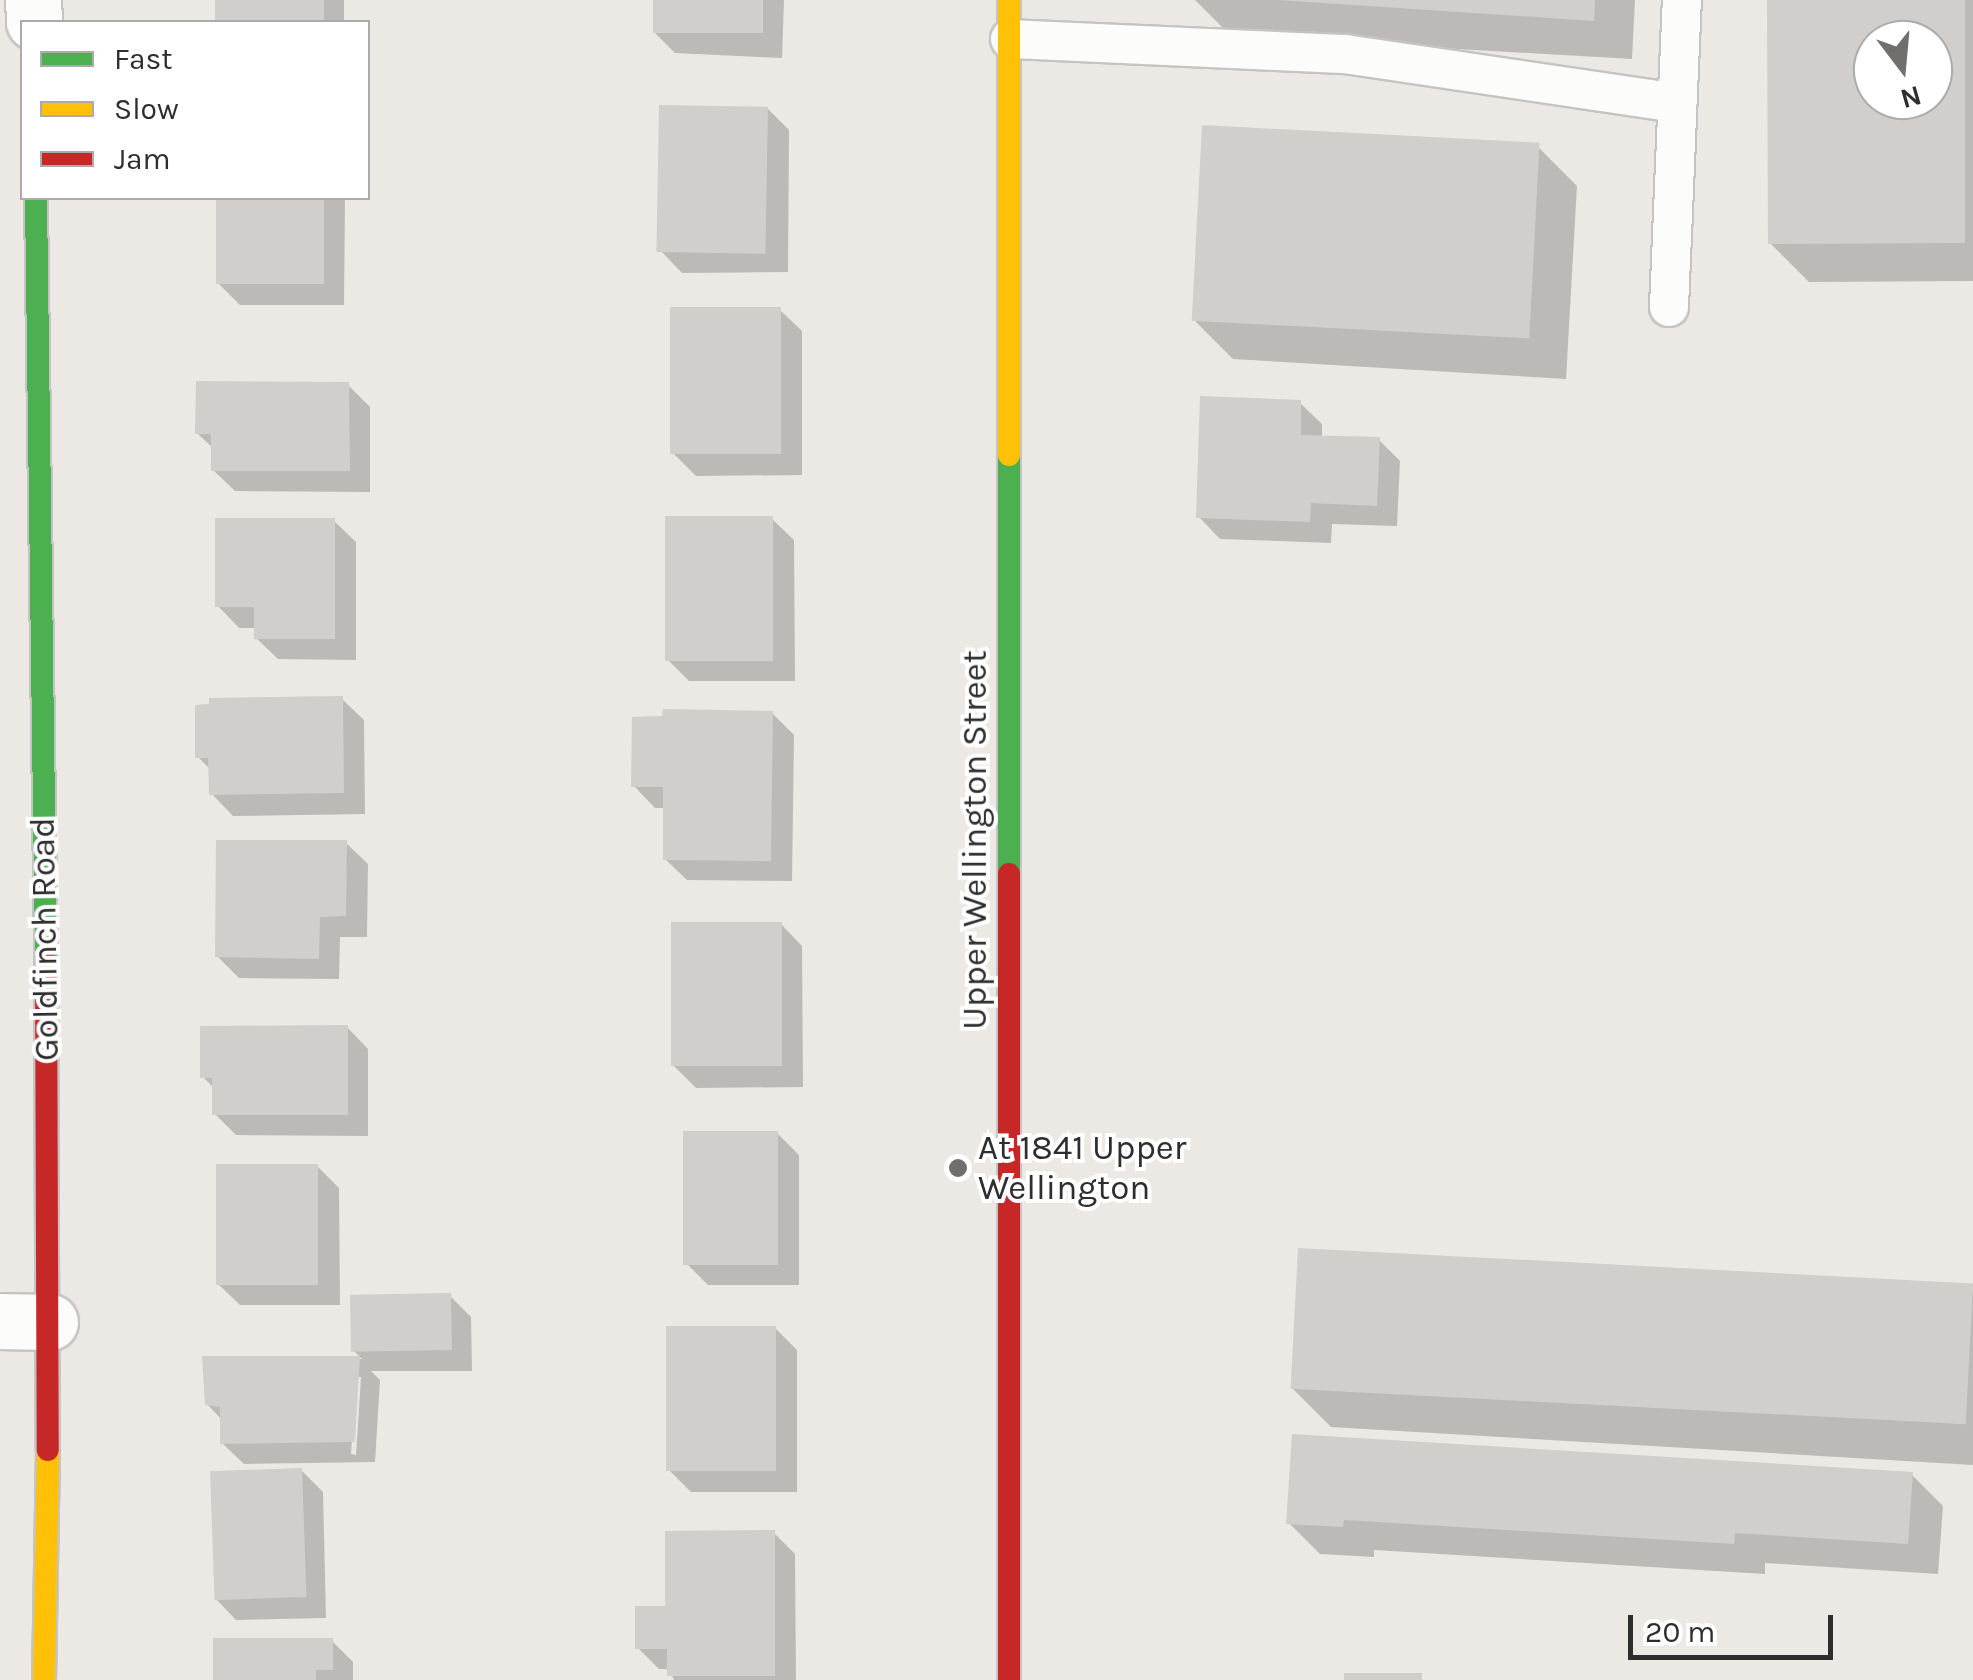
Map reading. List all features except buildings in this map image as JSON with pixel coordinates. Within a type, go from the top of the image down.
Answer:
[{"type":"main road","name":"Upper Wellington Street","points":[[1009,1680],[1010,0]]},
{"type":"main road","name":"Goldfinch Road","points":[[36,200],[25,1322],[44,1680]]},
{"type":"lane","points":[[1669,307],[1682,0]]},
{"type":"lane","points":[[1010,39],[1344,54],[1677,103]]},
{"type":"traffic: fast","points":[[36,200],[46,961]]},
{"type":"traffic: fast","points":[[1009,455],[1009,874]]},
{"type":"traffic: slow","points":[[1009,0],[1009,455]]},
{"type":"traffic: slow","points":[[44,1680],[48,1450]]},
{"type":"traffic: jam","points":[[1009,874],[1009,1680]]},
{"type":"traffic: jam","points":[[46,961],[48,1450]]},
{"type":"place","name":"At 1841 Upper Wellington","points":[[958,1168]]}]
